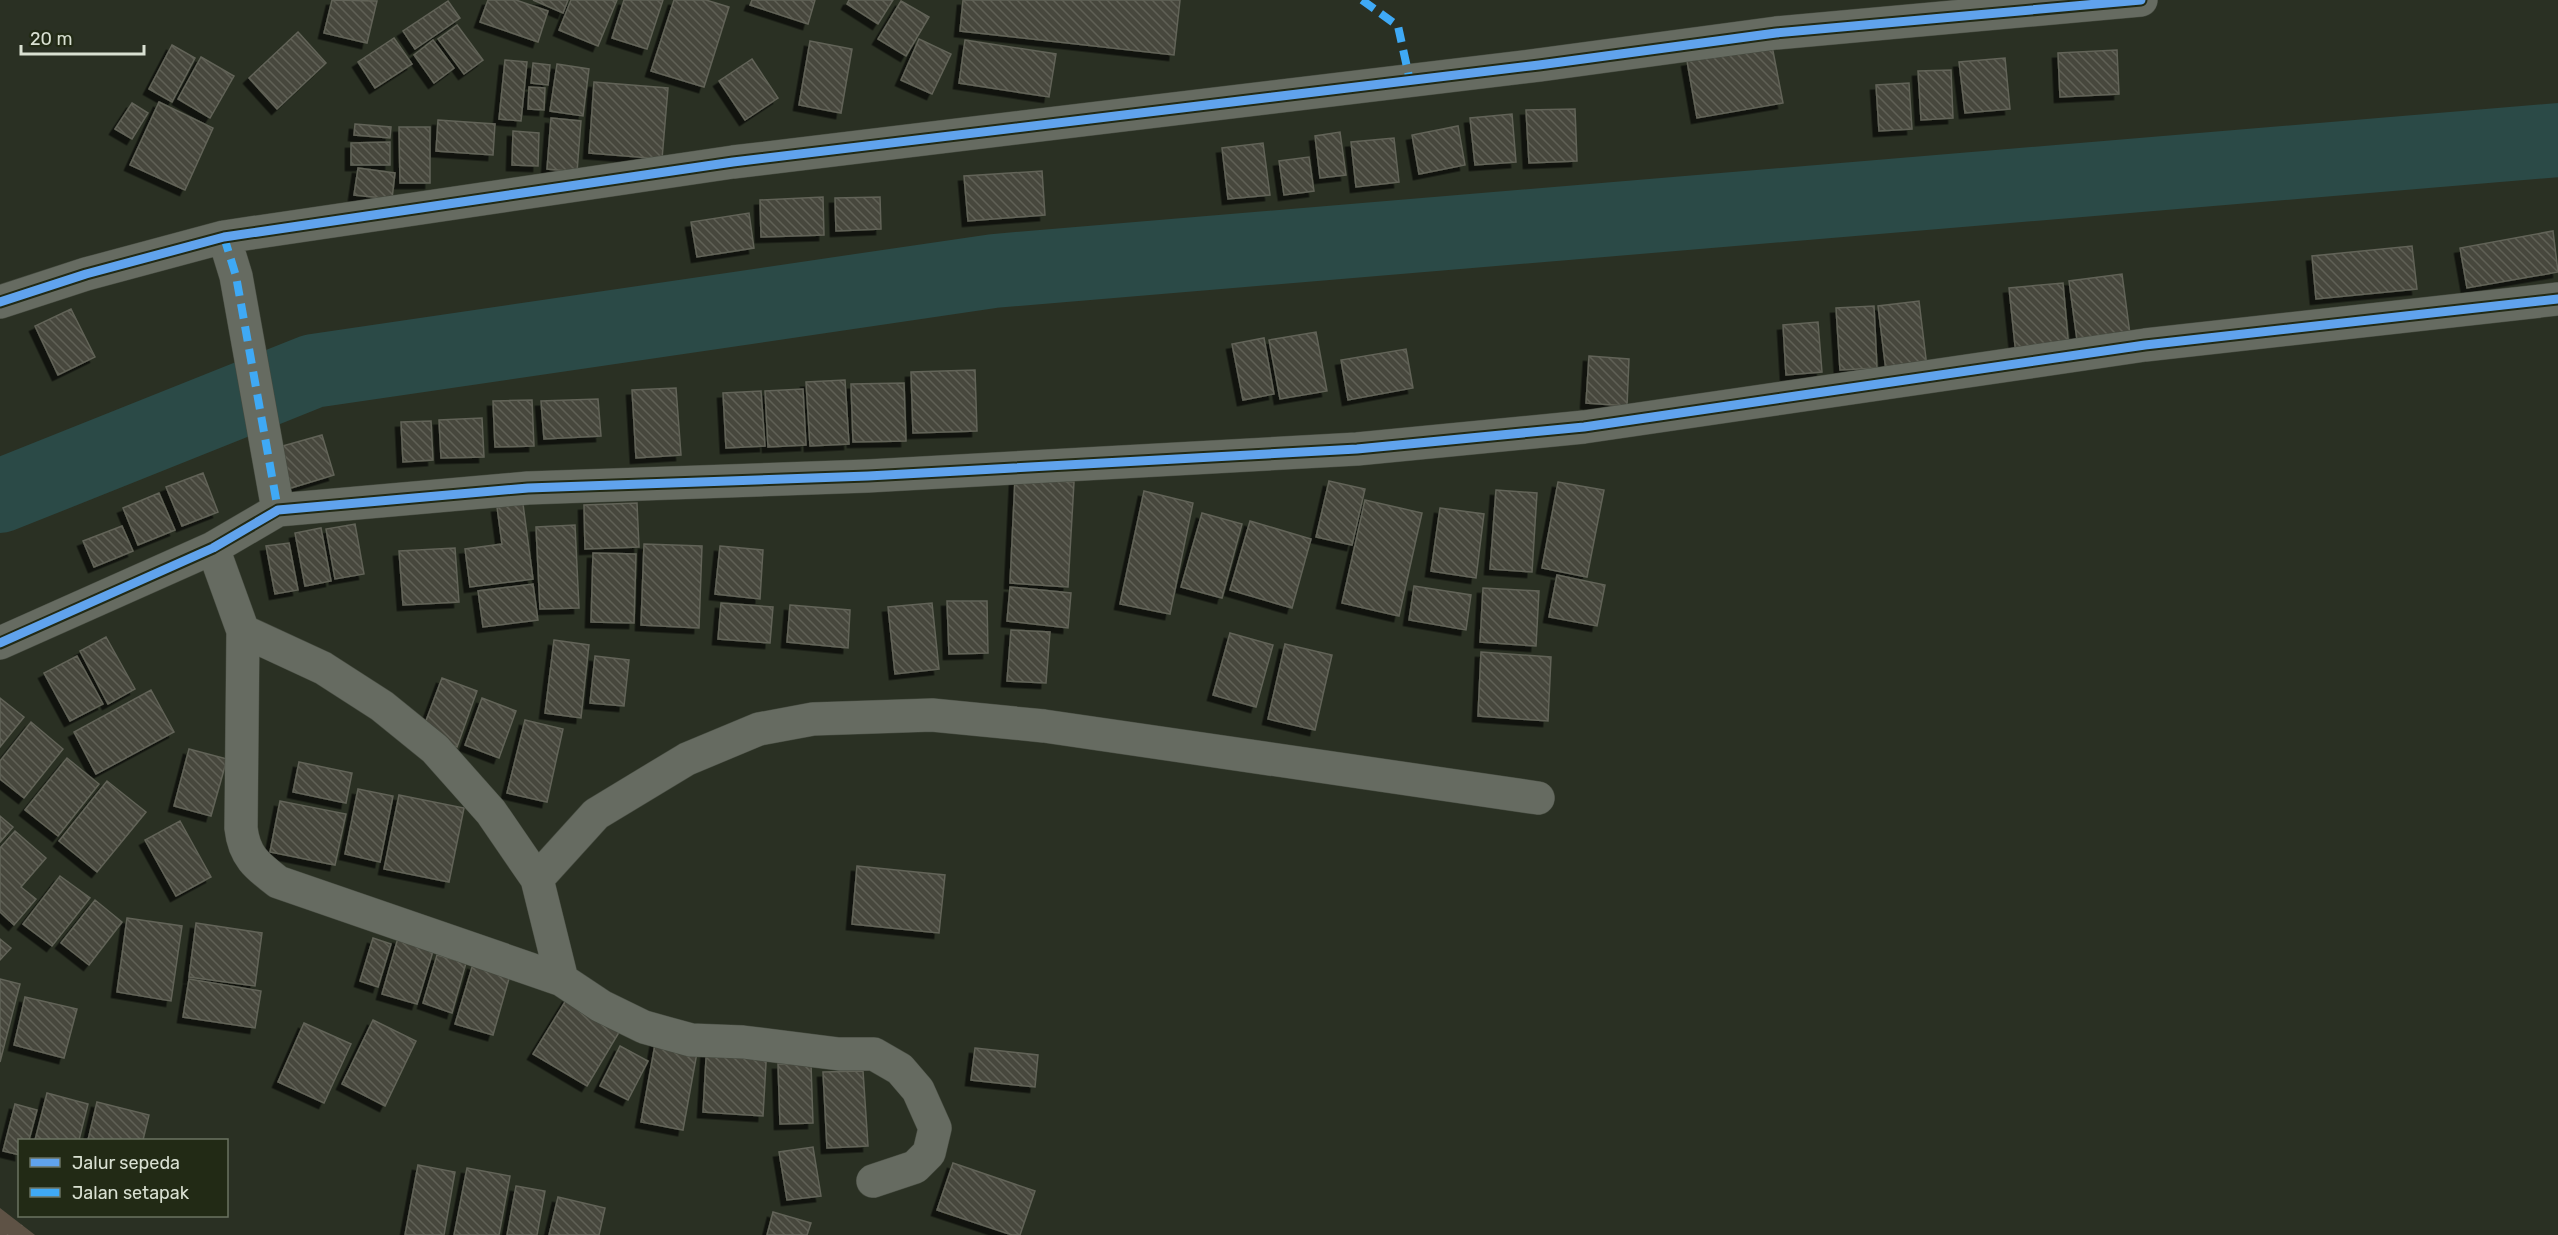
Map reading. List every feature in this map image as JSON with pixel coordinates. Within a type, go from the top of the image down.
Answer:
[{"type":"street","points":[[0,302],[86,274],[224,237],[733,162],[1515,68],[1776,33],[2141,0]]},
{"type":"street","points":[[224,237],[236,276],[277,497]]},
{"type":"street","points":[[0,643],[213,548],[277,497],[880,475],[1357,449],[1584,428],[2145,345],[2558,299]]},
{"type":"street","points":[[213,548],[243,631],[241,828],[243,846],[257,867],[278,882],[562,981],[601,1006],[644,1027],[691,1040],[743,1042],[839,1054],[874,1054],[900,1069],[918,1090],[935,1128],[929,1153],[915,1167],[873,1181]]},
{"type":"street","points":[[243,631],[323,668],[381,706],[435,749],[491,812],[537,879],[562,981]]},
{"type":"street","points":[[537,879],[596,814],[687,759],[759,729],[813,719],[932,715],[1044,726],[1538,798]]},
{"type":"green space","points":[[0,1208],[35,1235],[0,1235]]},
{"type":"building","points":[[332,0],[377,1],[367,43],[324,33]]},
{"type":"building","points":[[488,0],[516,0],[548,11],[538,42],[480,22]]},
{"type":"building","points":[[533,0],[568,0],[563,13]]},
{"type":"building","points":[[571,0],[617,0],[598,46],[559,30]]},
{"type":"building","points":[[624,0],[663,0],[647,49],[612,38]]},
{"type":"building","points":[[674,0],[706,0],[729,7],[704,87],[651,71]]},
{"type":"building","points":[[752,0],[815,0],[808,24],[750,5]]},
{"type":"building","points":[[849,0],[893,0],[878,24],[847,4]]},
{"type":"building","points":[[963,0],[1180,0],[1174,55],[960,31]]},
{"type":"building","points":[[448,1],[460,18],[415,49],[403,31]]},
{"type":"building","points":[[901,1],[929,17],[906,56],[878,39]]},
{"type":"building","points":[[457,25],[483,60],[464,74],[438,39]]},
{"type":"building","points":[[298,32],[326,63],[277,109],[249,78]]},
{"type":"building","points":[[394,38],[412,64],[375,88],[358,62]]},
{"type":"building","points":[[919,39],[951,54],[932,94],[901,80]]},
{"type":"building","points":[[433,40],[454,68],[434,83],[414,55]]},
{"type":"building","points":[[965,40],[1056,54],[1049,97],[959,83]]},
{"type":"building","points":[[810,41],[852,49],[841,113],[799,105]]},
{"type":"building","points":[[172,45],[195,58],[172,102],[149,89]]},
{"type":"building","points":[[1772,46],[1783,103],[1697,118],[1687,61]]},
{"type":"building","points":[[2117,50],[2119,94],[2060,97],[2058,53]]},
{"type":"building","points":[[201,57],[234,76],[210,118],[178,99]]},
{"type":"building","points":[[2005,58],[2010,109],[1965,113],[1959,62]]},
{"type":"building","points":[[752,59],[778,98],[745,120],[719,81]]},
{"type":"building","points":[[505,60],[527,62],[521,121],[499,119]]},
{"type":"building","points":[[533,63],[550,65],[548,85],[531,83]]},
{"type":"building","points":[[557,64],[589,69],[583,116],[550,111]]},
{"type":"building","points":[[1951,70],[1953,118],[1921,120],[1918,71]]},
{"type":"building","points":[[594,82],[668,88],[662,159],[589,153]]},
{"type":"building","points":[[1909,83],[1912,129],[1879,131],[1876,85]]},
{"type":"building","points":[[529,87],[545,88],[544,110],[528,109]]},
{"type":"building","points":[[159,102],[213,128],[185,190],[130,165]]},
{"type":"building","points":[[132,103],[148,113],[132,139],[115,129]]},
{"type":"building","points":[[1575,109],[1577,161],[1529,163],[1526,110]]},
{"type":"building","points":[[1512,114],[1516,162],[1475,165],[1470,118]]},
{"type":"building","points":[[551,118],[581,121],[577,172],[547,169]]},
{"type":"building","points":[[438,120],[495,124],[493,155],[436,151]]},
{"type":"building","points":[[355,124],[391,127],[390,138],[354,135]]},
{"type":"building","points":[[1458,126],[1465,165],[1419,174],[1412,135]]},
{"type":"building","points":[[399,127],[430,127],[430,183],[400,183]]},
{"type":"building","points":[[513,131],[539,133],[538,166],[512,165]]},
{"type":"building","points":[[1340,132],[1346,175],[1320,178],[1315,136]]},
{"type":"building","points":[[1394,138],[1399,182],[1356,187],[1351,142]]},
{"type":"building","points":[[390,142],[390,165],[351,165],[351,143]]},
{"type":"building","points":[[1263,143],[1270,195],[1228,199],[1222,148]]},
{"type":"building","points":[[1309,157],[1314,191],[1284,195],[1279,161]]},
{"type":"building","points":[[358,168],[395,173],[392,199],[354,195]]},
{"type":"building","points":[[1042,171],[1045,215],[968,221],[964,176]]},
{"type":"building","points":[[823,197],[824,235],[761,237],[760,200]]},
{"type":"building","points":[[880,197],[881,229],[836,231],[835,198]]},
{"type":"building","points":[[749,213],[754,248],[697,257],[691,222]]},
{"type":"building","points":[[2553,231],[2558,272],[2467,288],[2460,248]]},
{"type":"building","points":[[2412,246],[2417,289],[2316,299],[2312,256]]},
{"type":"building","points":[[2122,274],[2130,334],[2077,340],[2069,281]]},
{"type":"building","points":[[2063,283],[2069,349],[2016,355],[2009,288]]},
{"type":"building","points":[[1919,301],[1927,367],[1886,371],[1878,306]]},
{"type":"building","points":[[1874,306],[1877,368],[1840,370],[1836,308]]},
{"type":"building","points":[[71,309],[95,357],[58,375],[35,326]]},
{"type":"building","points":[[1818,322],[1822,372],[1786,375],[1783,325]]},
{"type":"building","points":[[1316,332],[1327,391],[1280,399],[1269,340]]},
{"type":"building","points":[[1264,338],[1274,394],[1243,400],[1232,344]]},
{"type":"building","points":[[1406,349],[1413,388],[1348,400],[1341,360]]},
{"type":"building","points":[[1589,356],[1629,359],[1627,406],[1586,403]]},
{"type":"building","points":[[975,370],[977,431],[913,433],[911,372]]},
{"type":"building","points":[[845,380],[849,444],[810,446],[806,382]]},
{"type":"building","points":[[904,383],[906,441],[853,442],[851,384]]},
{"type":"building","points":[[676,388],[681,455],[636,458],[632,390]]},
{"type":"building","points":[[803,389],[806,445],[768,447],[765,391]]},
{"type":"building","points":[[761,391],[765,446],[726,448],[723,393]]},
{"type":"building","points":[[598,399],[601,436],[544,439],[541,401]]},
{"type":"building","points":[[532,400],[534,446],[495,447],[493,401]]},
{"type":"building","points":[[482,418],[484,457],[441,458],[439,420]]},
{"type":"building","points":[[431,421],[433,460],[403,462],[401,422]]},
{"type":"building","points":[[322,435],[334,475],[291,488],[279,447]]},
{"type":"building","points":[[203,473],[218,512],[182,526],[166,487]]},
{"type":"building","points":[[1015,479],[1074,482],[1068,587],[1010,583]]},
{"type":"building","points":[[1329,481],[1365,489],[1352,545],[1316,537]]},
{"type":"building","points":[[1558,482],[1604,490],[1587,577],[1542,568]]},
{"type":"building","points":[[1496,490],[1537,493],[1532,572],[1490,569]]},
{"type":"building","points":[[1144,491],[1193,503],[1170,614],[1120,604]]},
{"type":"building","points":[[159,493],[175,530],[138,545],[123,508]]},
{"type":"building","points":[[1365,500],[1422,513],[1399,616],[1342,603]]},
{"type":"building","points":[[637,503],[639,547],[585,549],[584,505]]},
{"type":"building","points":[[523,504],[533,579],[470,587],[465,549],[502,544],[497,507]]},
{"type":"building","points":[[1440,508],[1484,514],[1476,578],[1431,571]]},
{"type":"building","points":[[1202,513],[1242,524],[1222,598],[1181,587]]},
{"type":"building","points":[[1250,521],[1311,539],[1292,608],[1230,590]]},
{"type":"building","points":[[355,524],[364,574],[335,579],[326,529]]},
{"type":"building","points":[[575,525],[579,608],[540,609],[536,527]]},
{"type":"building","points":[[122,526],[133,551],[94,567],[83,541]]},
{"type":"building","points":[[321,528],[331,581],[305,586],[295,533]]},
{"type":"building","points":[[289,543],[298,590],[275,594],[266,546]]},
{"type":"building","points":[[644,544],[702,546],[699,628],[641,625]]},
{"type":"building","points":[[720,546],[763,550],[760,599],[715,594]]},
{"type":"building","points":[[455,548],[459,602],[403,605],[399,551]]},
{"type":"building","points":[[593,553],[636,554],[634,623],[591,622]]},
{"type":"building","points":[[1557,575],[1605,585],[1597,626],[1549,617]]},
{"type":"building","points":[[533,584],[538,620],[483,627],[478,591]]},
{"type":"building","points":[[1414,586],[1471,595],[1466,630],[1409,620]]},
{"type":"building","points":[[1010,587],[1071,593],[1068,628],[1007,621]]},
{"type":"building","points":[[1483,588],[1539,591],[1536,646],[1480,642]]},
{"type":"building","points":[[947,601],[987,601],[988,653],[949,654]]},
{"type":"building","points":[[721,603],[773,607],[770,643],[718,639]]},
{"type":"building","points":[[932,603],[939,669],[895,674],[888,607]]},
{"type":"building","points":[[790,605],[850,610],[848,648],[787,642]]},
{"type":"building","points":[[1011,630],[1050,632],[1046,683],[1007,681]]},
{"type":"building","points":[[1230,633],[1273,645],[1256,707],[1213,695]]},
{"type":"building","points":[[106,637],[135,689],[108,704],[80,651]]},
{"type":"building","points":[[554,640],[589,645],[581,718],[545,713]]},
{"type":"building","points":[[1285,644],[1332,655],[1315,730],[1268,719]]},
{"type":"building","points":[[1481,652],[1551,657],[1548,721],[1478,716]]},
{"type":"building","points":[[77,656],[103,704],[70,721],[44,673]]},
{"type":"building","points":[[595,656],[629,660],[624,706],[590,703]]},
{"type":"building","points":[[442,678],[477,691],[457,747],[421,734]]},
{"type":"building","points":[[151,690],[174,732],[96,774],[74,732]]},
{"type":"building","points":[[0,698],[24,717],[0,747]]},
{"type":"building","points":[[482,698],[516,711],[499,758],[465,745]]},
{"type":"building","points":[[525,720],[563,729],[547,802],[507,793]]},
{"type":"building","points":[[31,722],[63,749],[24,798],[0,779],[0,761]]},
{"type":"building","points":[[189,749],[227,759],[211,816],[174,806]]},
{"type":"building","points":[[67,758],[99,784],[58,836],[25,810]]},
{"type":"building","points":[[299,762],[352,773],[346,803],[293,792]]},
{"type":"building","points":[[107,781],[146,812],[97,872],[59,841]]},
{"type":"building","points":[[358,789],[393,796],[380,862],[345,854]]},
{"type":"building","points":[[399,795],[464,808],[449,882],[384,869]]},
{"type":"building","points":[[280,801],[346,814],[335,865],[270,852]]},
{"type":"building","points":[[0,816],[13,827],[0,842]]},
{"type":"building","points":[[180,821],[211,877],[176,896],[145,840]]},
{"type":"building","points":[[15,831],[46,858],[21,887],[36,899],[14,925],[0,912],[0,848]]},
{"type":"building","points":[[857,866],[945,875],[939,933],[852,924]]},
{"type":"building","points":[[60,876],[90,898],[52,946],[23,924]]},
{"type":"building","points":[[95,900],[122,922],[89,965],[61,943]]},
{"type":"building","points":[[127,918],[182,926],[171,1001],[117,992]]},
{"type":"building","points":[[196,923],[262,933],[255,986],[189,977]]},
{"type":"building","points":[[373,938],[391,944],[378,987],[360,981]]},
{"type":"building","points":[[398,938],[434,948],[417,1004],[382,994]]},
{"type":"building","points":[[0,939],[11,948],[0,960]]},
{"type":"building","points":[[437,955],[466,963],[452,1013],[423,1003]]},
{"type":"building","points":[[473,964],[510,975],[493,1035],[455,1024]]},
{"type":"building","points":[[0,979],[20,984],[0,1062]]},
{"type":"building","points":[[189,979],[261,991],[255,1028],[183,1017]]},
{"type":"building","points":[[25,997],[77,1009],[64,1058],[14,1045]]},
{"type":"building","points":[[568,997],[621,1029],[587,1086],[533,1054]]},
{"type":"building","points":[[373,1020],[416,1041],[385,1106],[342,1084]]},
{"type":"building","points":[[304,1023],[351,1044],[324,1103],[278,1082]]},
{"type":"building","points":[[656,1039],[698,1047],[683,1130],[641,1122]]},
{"type":"building","points":[[707,1042],[767,1046],[763,1116],[703,1112]]},
{"type":"building","points":[[620,1046],[648,1061],[628,1100],[600,1086]]},
{"type":"building","points":[[975,1048],[1038,1055],[1035,1087],[971,1080]]},
{"type":"building","points":[[778,1064],[811,1064],[813,1123],[780,1124]]},
{"type":"building","points":[[863,1071],[868,1146],[827,1148],[823,1072]]},
{"type":"building","points":[[47,1093],[88,1104],[79,1139],[35,1139]]},
{"type":"building","points":[[97,1102],[149,1115],[143,1139],[88,1139]]},
{"type":"building","points":[[15,1104],[37,1110],[29,1139],[18,1139],[18,1155],[3,1151]]},
{"type":"building","points":[[813,1147],[821,1196],[787,1200],[779,1152]]},
{"type":"building","points":[[953,1163],[1035,1191],[1020,1235],[1012,1235],[937,1210]]},
{"type":"building","points":[[418,1165],[455,1172],[444,1235],[405,1235]]},
{"type":"building","points":[[467,1168],[510,1176],[499,1235],[454,1235]]},
{"type":"building","points":[[516,1186],[545,1191],[537,1235],[507,1235]]},
{"type":"building","points":[[558,1197],[605,1208],[599,1235],[549,1235]]},
{"type":"building","points":[[773,1212],[811,1223],[807,1235],[767,1235]]},
{"type":"waterway","points":[[0,496],[313,371],[994,271],[2558,140]]},
{"type":"marked path","points":[[1362,0],[1398,26],[1410,81]]},
{"type":"marked path","points":[[224,237],[236,276],[278,510]]},
{"type":"cycle path","points":[[0,302],[86,274],[224,237],[733,162],[1539,65],[1776,33],[2141,0]]},
{"type":"cycle path","points":[[0,643],[213,548],[278,510],[528,488],[868,476],[1357,449],[1584,427],[2145,345],[2558,299]]}]
